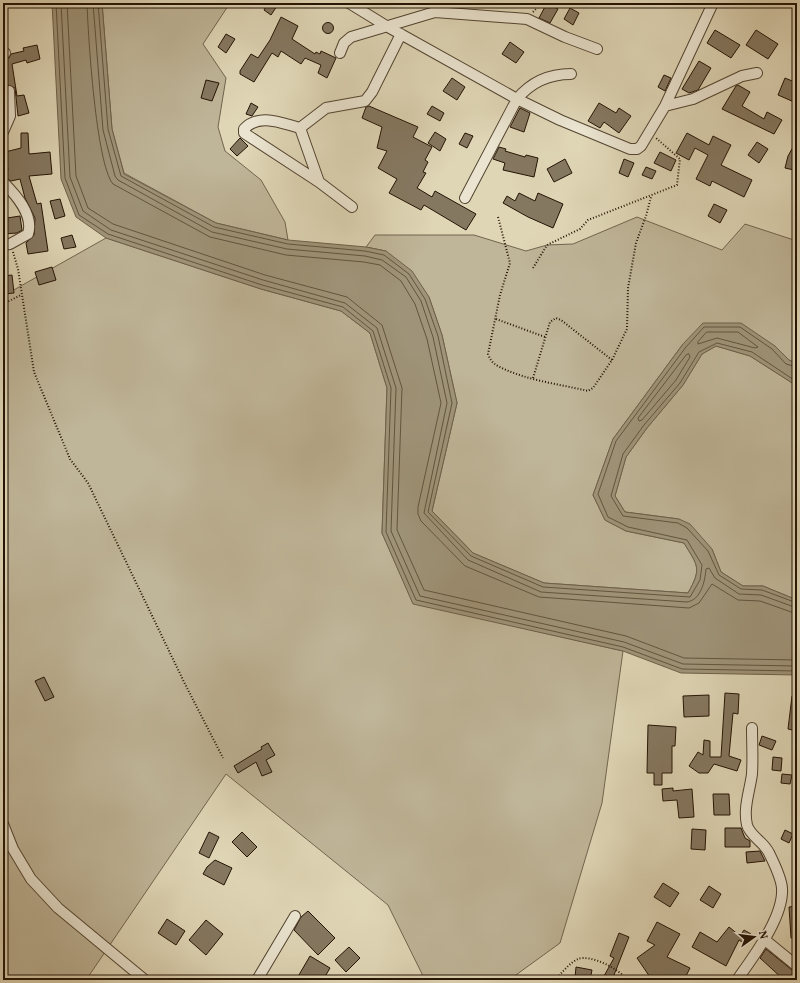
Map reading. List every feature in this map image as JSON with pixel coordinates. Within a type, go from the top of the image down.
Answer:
[{"type":"street","points":[[349,3],[388,27],[517,99],[560,120],[630,149],[637,149],[641,146],[665,106],[713,3]]},
{"type":"street","points":[[340,53],[344,43],[351,37],[434,12],[527,19],[565,37],[597,49]]},
{"type":"street","points":[[300,128],[326,108],[365,101],[372,92],[401,34]]},
{"type":"street","points":[[665,106],[693,98],[742,76],[757,73]]},
{"type":"street","points":[[465,198],[517,99],[526,88],[549,77],[571,74]]},
{"type":"street","points":[[3,132],[10,116],[9,91]]},
{"type":"street","points":[[300,128],[272,120],[258,120],[247,126],[244,129],[244,133],[319,182],[352,207]]},
{"type":"street","points":[[300,128],[319,182]]},
{"type":"street","points":[[3,182],[21,202],[31,227],[28,234],[7,244]]},
{"type":"street","points":[[737,980],[765,940],[778,908],[782,888],[769,852],[763,842],[754,836],[747,826],[746,809],[752,774],[752,728]]},
{"type":"street","points":[[3,824],[13,849],[31,879],[58,908],[145,980]]},
{"type":"street","points":[[257,980],[294,916]]},
{"type":"street","points":[[765,940],[797,966]]},
{"type":"path","points":[[533,268],[547,245],[580,229],[588,220],[605,212],[651,197],[677,185],[680,159],[649,132]]},
{"type":"path","points":[[498,217],[510,263],[500,295],[488,354],[491,360],[497,366],[534,378],[588,391],[593,388],[612,360],[627,329],[628,288],[636,243],[651,197]]},
{"type":"path","points":[[7,244],[18,269],[34,372],[70,459],[88,484],[185,684],[223,758]]},
{"type":"path","points":[[3,304],[21,295]]},
{"type":"path","points":[[534,378],[550,322],[556,318],[561,320],[612,360]]},
{"type":"path","points":[[496,319],[545,337]]},
{"type":"path","points":[[554,980],[577,959],[587,957],[604,964],[624,976],[627,980]]},
{"type":"shaded area","points":[[102,3],[230,3],[203,44],[226,78],[218,127],[225,151],[261,180],[285,222],[288,240],[216,223],[124,173],[112,129]]},
{"type":"shaded area","points":[[637,217],[722,250],[745,224],[797,241],[797,364],[789,360],[775,346],[683,344],[613,439],[593,495],[605,520],[626,531],[684,543],[695,562],[697,572],[688,593],[544,583],[473,553],[432,511],[457,403],[442,335],[429,297],[386,251],[366,247],[375,235],[474,235],[526,251],[547,245],[573,244]]},
{"type":"shaded area","points":[[106,238],[261,289],[341,311],[370,333],[387,388],[382,533],[413,603],[623,651],[602,803],[560,943],[509,980],[425,980],[388,905],[226,774],[86,980],[3,980],[3,296]]},
{"type":"shaded area","points":[[716,346],[750,356],[797,386],[797,600],[763,586],[743,586],[721,572],[712,549],[679,519],[625,512],[615,496],[626,457],[647,428],[683,385],[702,354]]},
{"type":"water","points":[[52,3],[102,3],[112,129],[124,174],[216,223],[288,240],[366,247],[386,251],[412,271],[429,297],[442,335],[457,403],[432,511],[473,553],[544,583],[688,593],[697,572],[695,562],[684,543],[626,531],[605,520],[593,495],[613,439],[683,344],[703,323],[741,323],[775,346],[789,360],[797,364],[797,386],[750,356],[716,346],[702,354],[683,385],[647,428],[626,457],[615,496],[625,512],[679,519],[690,524],[712,549],[721,572],[743,586],[763,586],[797,600],[797,675],[681,673],[623,651],[413,604],[382,533],[387,388],[370,333],[341,311],[261,289],[106,238],[76,217],[61,179]]},
{"type":"building","points":[[268,3],[279,3],[271,15],[264,10]]},
{"type":"building","points":[[547,3],[558,9],[550,23],[539,18]]},
{"type":"building","points":[[570,8],[579,13],[573,25],[564,19]]},
{"type":"building","points":[[281,17],[298,26],[292,39],[315,54],[316,52],[320,54],[321,51],[336,58],[327,78],[318,73],[321,65],[305,58],[301,64],[281,51],[278,57],[272,53],[254,82],[240,74],[240,71],[251,54],[258,58],[270,40]]},
{"type":"building","points":[[328,22],[332,24],[334,28],[332,32],[328,34],[324,32],[322,28],[324,24]]},
{"type":"building","points":[[715,30],[740,45],[731,58],[707,43]]},
{"type":"building","points":[[756,30],[778,44],[768,59],[746,45]]},
{"type":"building","points":[[226,34],[235,39],[226,53],[218,47]]},
{"type":"building","points":[[510,42],[524,52],[516,63],[502,54]]},
{"type":"building","points":[[37,45],[40,59],[27,63],[26,60],[12,64],[17,96],[24,95],[29,113],[18,116],[15,88],[8,85],[3,89],[3,60],[9,58],[11,54],[24,51],[23,48]]},
{"type":"building","points":[[699,61],[711,68],[698,90],[689,93],[682,89]]},
{"type":"building","points":[[664,75],[671,78],[665,91],[658,87]]},
{"type":"building","points":[[452,78],[465,87],[457,100],[443,91]]},
{"type":"building","points":[[785,78],[797,83],[797,94],[794,102],[778,95]]},
{"type":"building","points":[[206,80],[219,83],[212,101],[201,98]]},
{"type":"building","points":[[738,85],[750,92],[742,106],[764,119],[767,112],[782,120],[774,134],[722,109]]},
{"type":"building","points":[[251,103],[258,107],[252,116],[246,114]]},
{"type":"building","points":[[599,103],[616,113],[619,108],[631,116],[619,133],[604,122],[600,128],[588,121]]},
{"type":"building","points":[[369,106],[418,127],[413,137],[432,147],[425,160],[428,162],[423,172],[426,173],[417,188],[432,197],[435,191],[476,214],[466,230],[424,205],[421,210],[389,193],[397,179],[378,168],[387,151],[377,148],[382,127],[362,118],[366,107]]},
{"type":"building","points":[[432,106],[444,113],[440,121],[427,114]]},
{"type":"building","points":[[520,108],[530,113],[524,132],[510,127]]},
{"type":"building","points":[[435,132],[446,139],[440,151],[428,143]]},
{"type":"building","points":[[21,133],[28,133],[29,154],[50,152],[52,174],[29,176],[37,204],[41,203],[48,251],[28,254],[26,243],[34,235],[35,218],[25,198],[20,179],[11,181],[3,176],[3,170],[8,170],[5,152],[21,148]]},
{"type":"building","points":[[465,133],[473,136],[467,148],[459,144]]},
{"type":"building","points":[[687,133],[709,145],[713,136],[731,145],[721,165],[752,180],[744,197],[712,181],[710,186],[696,179],[708,155],[695,148],[689,160],[676,153]]},
{"type":"building","points":[[240,138],[248,146],[237,156],[230,149]]},
{"type":"building","points":[[797,140],[797,159],[794,170],[785,168],[788,156]]},
{"type":"building","points":[[757,142],[768,149],[759,163],[748,155]]},
{"type":"building","points":[[499,147],[506,149],[505,151],[525,157],[526,155],[538,158],[534,177],[503,170],[505,163],[493,159]]},
{"type":"building","points":[[660,152],[676,160],[671,171],[654,163]]},
{"type":"building","points":[[565,159],[572,173],[554,182],[547,169]]},
{"type":"building","points":[[624,159],[634,163],[628,177],[619,173]]},
{"type":"building","points":[[646,167],[656,171],[652,179],[642,175]]},
{"type":"building","points":[[519,193],[535,201],[538,193],[563,204],[553,228],[528,217],[503,203],[507,196],[515,201]]},
{"type":"building","points":[[60,199],[65,216],[55,219],[50,201]]},
{"type":"building","points":[[714,204],[727,210],[720,223],[708,216]]},
{"type":"building","points":[[20,216],[22,230],[17,233],[3,234],[3,222],[8,221],[7,218]]},
{"type":"building","points":[[72,235],[76,247],[64,249],[61,238]]},
{"type":"building","points":[[52,267],[56,280],[39,285],[35,272]]},
{"type":"building","points":[[12,275],[14,293],[3,294],[3,276]]},
{"type":"building","points":[[44,677],[54,697],[45,701],[35,681]]},
{"type":"building","points":[[725,693],[739,694],[738,714],[733,713],[729,756],[741,760],[737,771],[714,764],[708,773],[699,773],[689,766],[698,752],[703,755],[704,740],[710,741],[710,757],[721,757]]},
{"type":"building","points":[[709,695],[709,716],[684,717],[683,696]]},
{"type":"building","points":[[792,696],[797,696],[797,731],[788,729]]},
{"type":"building","points":[[648,725],[676,727],[675,746],[672,746],[672,773],[662,773],[662,785],[654,785],[654,773],[647,773]]},
{"type":"building","points":[[762,736],[776,741],[772,750],[759,745]]},
{"type":"building","points":[[268,743],[275,755],[266,760],[272,772],[262,776],[256,762],[238,773],[234,766],[262,749],[261,747]]},
{"type":"building","points":[[773,757],[782,758],[781,771],[772,770]]},
{"type":"building","points":[[782,774],[792,775],[790,784],[781,783]]},
{"type":"building","points":[[673,788],[673,791],[692,789],[694,817],[679,818],[677,800],[663,801],[662,789]]},
{"type":"building","points":[[713,794],[729,794],[730,815],[714,815]]},
{"type":"building","points":[[725,828],[741,828],[745,838],[750,841],[750,847],[725,847]]},
{"type":"building","points":[[692,829],[706,830],[705,850],[691,849]]},
{"type":"building","points":[[785,830],[793,834],[789,843],[781,839]]},
{"type":"building","points":[[209,832],[219,837],[209,858],[199,853]]},
{"type":"building","points":[[242,832],[257,847],[247,857],[232,842]]},
{"type":"building","points":[[760,851],[765,861],[747,863],[746,852]]},
{"type":"building","points":[[215,860],[232,868],[224,885],[203,874],[207,867]]},
{"type":"building","points":[[663,883],[679,893],[670,907],[654,897]]},
{"type":"building","points":[[709,886],[721,894],[713,908],[700,900]]},
{"type":"building","points":[[797,906],[797,938],[791,938],[789,907]]},
{"type":"building","points":[[308,911],[335,938],[318,955],[294,930],[301,917]]},
{"type":"building","points":[[167,919],[185,931],[176,945],[158,933]]},
{"type":"building","points":[[206,920],[223,934],[206,955],[189,940]]},
{"type":"building","points":[[657,922],[680,934],[667,957],[690,968],[684,980],[652,980],[637,958],[655,945],[647,941]]},
{"type":"building","points":[[729,927],[740,936],[744,930],[751,934],[745,944],[739,940],[726,966],[692,947],[700,932],[717,942]]},
{"type":"building","points":[[619,933],[629,937],[612,980],[604,976],[614,958],[610,956]]},
{"type":"building","points":[[349,947],[360,958],[346,972],[335,960]]},
{"type":"building","points":[[766,949],[797,974],[797,980],[784,980],[760,958]]},
{"type":"building","points":[[310,956],[330,968],[323,980],[296,980]]},
{"type":"building","points":[[576,967],[592,970],[590,980],[575,978]]}]
